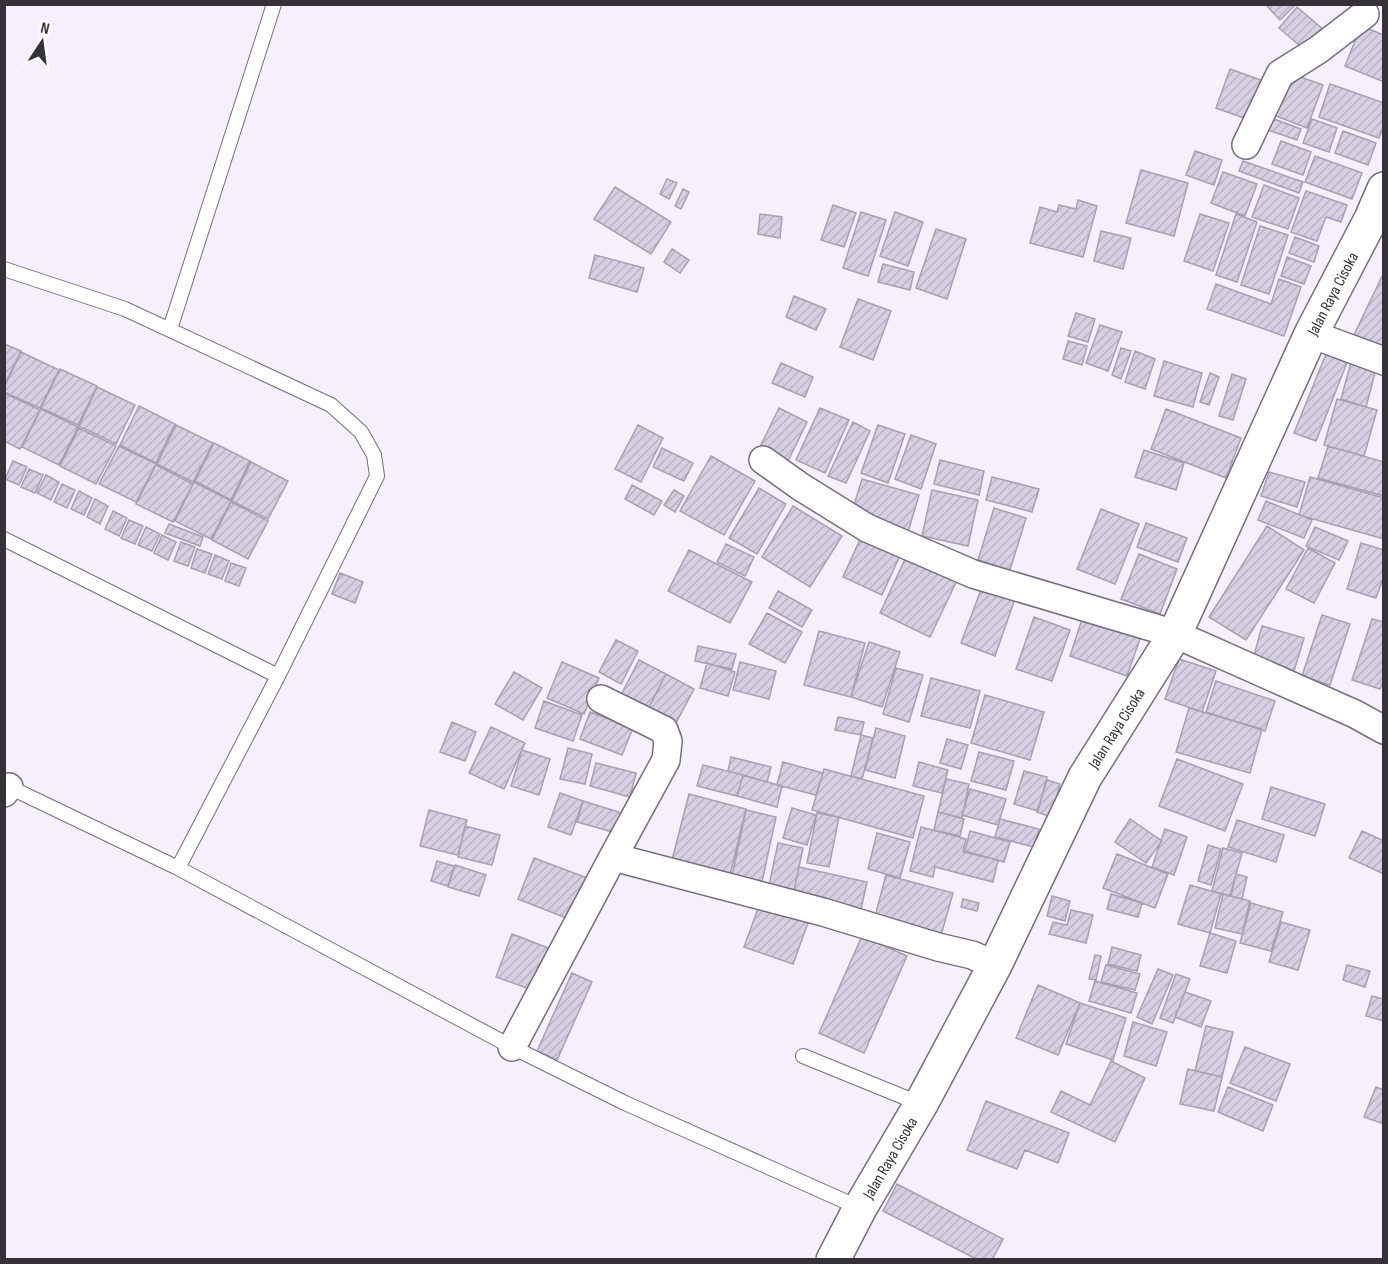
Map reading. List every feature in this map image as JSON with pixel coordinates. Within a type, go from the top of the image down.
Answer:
[{"type":"street","points":[[1246,145],[1280,74],[1318,50],[1365,14]]},
{"type":"street","name":"Jalan Raya Cisoka","points":[[833,1260],[860,1208],[921,1104],[995,965],[1084,777],[1175,634],[1311,334],[1377,221],[1383,189]]},
{"type":"street","points":[[1311,334],[1383,361]]},
{"type":"street","points":[[763,460],[801,487],[867,528],[972,574],[1175,634],[1355,714],[1383,730]]},
{"type":"street","points":[[512,1047],[666,760],[668,741],[664,730],[601,699]]},
{"type":"street","points":[[613,857],[823,912],[972,955],[995,965]]},
{"type":"lane","points":[[170,329],[274,4]]},
{"type":"lane","points":[[4,269],[125,309],[331,405],[361,432],[374,455],[377,476],[278,676],[178,868]]},
{"type":"lane","points":[[4,539],[278,676]]},
{"type":"lane","points":[[6,788],[178,868],[512,1047],[625,1103],[860,1208]]},
{"type":"lane","points":[[803,1056],[921,1104]]},
{"type":"building","points":[[1265,4],[1293,4],[1294,6],[1280,20]]},
{"type":"building","points":[[1297,7],[1324,30],[1306,51],[1279,28]]},
{"type":"building","points":[[1361,26],[1384,35],[1384,82],[1345,66]]},
{"type":"building","points":[[1230,69],[1269,83],[1255,122],[1216,108]]},
{"type":"building","points":[[1286,72],[1323,85],[1307,128],[1271,114]]},
{"type":"building","points":[[1330,84],[1384,103],[1384,125],[1379,138],[1319,117]]},
{"type":"building","points":[[1263,115],[1301,129],[1297,140],[1259,127]]},
{"type":"building","points":[[1312,119],[1337,128],[1329,152],[1303,143]]},
{"type":"building","points":[[1343,131],[1376,143],[1368,165],[1335,153]]},
{"type":"building","points":[[1281,141],[1311,152],[1303,175],[1272,164]]},
{"type":"building","points":[[1195,151],[1222,160],[1214,185],[1186,175]]},
{"type":"building","points":[[1315,156],[1362,173],[1352,199],[1305,182]]},
{"type":"building","points":[[1243,161],[1303,182],[1299,193],[1239,171]]},
{"type":"building","points":[[1141,170],[1188,183],[1174,236],[1126,223]]},
{"type":"building","points":[[1223,172],[1257,184],[1245,216],[1211,203]]},
{"type":"building","points":[[667,179],[677,183],[669,199],[660,194]]},
{"type":"building","points":[[1264,185],[1299,198],[1288,229],[1252,217]]},
{"type":"building","points":[[615,187],[671,222],[651,254],[594,219]]},
{"type":"building","points":[[683,189],[689,192],[681,209],[675,206]]},
{"type":"building","points":[[1306,191],[1347,205],[1341,222],[1326,217],[1317,241],[1291,232]]},
{"type":"building","points":[[1078,200],[1097,206],[1083,257],[1030,243],[1040,207],[1057,212],[1059,205],[1076,209]]},
{"type":"building","points":[[833,205],[856,213],[844,247],[821,240]]},
{"type":"building","points":[[861,212],[886,220],[868,276],[843,268]]},
{"type":"building","points":[[895,212],[923,222],[908,266],[880,256]]},
{"type":"building","points":[[760,214],[782,217],[780,238],[758,234]]},
{"type":"building","points":[[1200,214],[1229,223],[1213,271],[1184,261]]},
{"type":"building","points":[[1236,214],[1257,222],[1237,282],[1216,275]]},
{"type":"building","points":[[1260,226],[1288,235],[1269,294],[1241,285]]},
{"type":"building","points":[[936,229],[966,239],[947,299],[916,288]]},
{"type":"building","points":[[1101,231],[1131,238],[1123,269],[1094,261]]},
{"type":"building","points":[[1295,237],[1319,246],[1314,262],[1289,253]]},
{"type":"building","points":[[672,249],[689,260],[680,273],[664,262]]},
{"type":"building","points":[[595,255],[644,268],[637,292],[589,278]]},
{"type":"building","points":[[1287,257],[1311,266],[1304,284],[1281,276]]},
{"type":"building","points":[[883,264],[914,272],[910,290],[878,282]]},
{"type":"building","points":[[1384,272],[1384,349],[1354,335]]},
{"type":"building","points":[[1279,279],[1301,287],[1284,336],[1207,309],[1216,284],[1271,304]]},
{"type":"building","points":[[794,296],[826,309],[816,330],[786,317]]},
{"type":"building","points":[[858,299],[891,311],[873,360],[840,347]]},
{"type":"building","points":[[1076,313],[1095,319],[1088,342],[1068,336]]},
{"type":"building","points":[[1100,325],[1122,332],[1108,371],[1086,363]]},
{"type":"building","points":[[1068,341],[1087,346],[1082,365],[1063,359]]},
{"type":"building","points":[[4,344],[21,351],[4,386]]},
{"type":"building","points":[[1121,348],[1131,351],[1121,379],[1112,375]]},
{"type":"building","points":[[1135,351],[1155,359],[1145,389],[1125,382]]},
{"type":"building","points":[[21,352],[59,370],[40,408],[4,392]]},
{"type":"building","points":[[1326,354],[1347,363],[1316,441],[1294,433]]},
{"type":"building","points":[[1164,361],[1202,373],[1193,407],[1154,396]]},
{"type":"building","points":[[1351,362],[1376,369],[1366,407],[1341,399]]},
{"type":"building","points":[[781,363],[813,377],[805,397],[772,383]]},
{"type":"building","points":[[60,369],[97,386],[78,425],[41,408]]},
{"type":"building","points":[[1210,373],[1219,377],[1209,405],[1200,402]]},
{"type":"building","points":[[1232,374],[1246,379],[1233,420],[1219,416]]},
{"type":"building","points":[[97,387],[135,405],[116,444],[79,426]]},
{"type":"building","points":[[4,393],[40,410],[20,449],[4,441]]},
{"type":"building","points":[[1337,399],[1377,410],[1364,456],[1324,445]]},
{"type":"building","points":[[139,406],[175,424],[156,463],[120,445]]},
{"type":"building","points":[[779,408],[807,422],[787,463],[759,449]]},
{"type":"building","points":[[820,408],[849,420],[825,473],[796,460]]},
{"type":"building","points":[[41,409],[78,427],[59,465],[22,447]]},
{"type":"building","points":[[1166,409],[1241,438],[1226,478],[1151,449]]},
{"type":"building","points":[[853,422],[870,431],[846,483],[828,476]]},
{"type":"building","points":[[176,425],[213,443],[193,482],[157,464]]},
{"type":"building","points":[[638,425],[663,438],[641,482],[615,469]]},
{"type":"building","points":[[878,425],[905,434],[888,483],[861,473]]},
{"type":"building","points":[[79,428],[116,446],[96,484],[60,466]]},
{"type":"building","points":[[911,435],[936,444],[921,489],[895,479]]},
{"type":"building","points":[[214,443],[250,461],[231,500],[195,481]]},
{"type":"building","points":[[119,446],[156,464],[136,502],[99,484]]},
{"type":"building","points":[[1328,446],[1384,462],[1384,496],[1318,478]]},
{"type":"building","points":[[662,448],[693,463],[684,481],[653,467]]},
{"type":"building","points":[[1144,450],[1184,463],[1176,490],[1135,477]]},
{"type":"building","points":[[711,456],[755,481],[724,535],[680,511]]},
{"type":"building","points":[[940,460],[984,471],[979,495],[934,484]]},
{"type":"building","points":[[13,461],[27,467],[19,485],[5,479]]},
{"type":"building","points":[[251,462],[288,481],[268,519],[232,501]]},
{"type":"building","points":[[156,465],[193,484],[173,522],[136,504]]},
{"type":"building","points":[[29,469],[43,475],[35,493],[21,487]]},
{"type":"building","points":[[1269,472],[1305,482],[1297,507],[1261,496]]},
{"type":"building","points":[[46,475],[59,482],[51,500],[37,493]]},
{"type":"building","points":[[992,477],[1039,489],[1032,512],[986,500]]},
{"type":"building","points":[[1310,477],[1384,498],[1384,539],[1299,515]]},
{"type":"building","points":[[862,479],[919,495],[908,532],[851,515]]},
{"type":"building","points":[[194,482],[231,501],[211,539],[175,521]]},
{"type":"building","points":[[62,484],[75,490],[67,508],[54,502]]},
{"type":"building","points":[[632,485],[662,501],[654,515],[625,499]]},
{"type":"building","points":[[759,488],[786,504],[757,554],[729,538]]},
{"type":"building","points":[[674,490],[684,496],[675,512],[664,505]]},
{"type":"building","points":[[932,490],[978,500],[968,546],[922,536]]},
{"type":"building","points":[[79,491],[92,498],[84,515],[71,509]]},
{"type":"building","points":[[95,499],[108,506],[100,524],[87,517]]},
{"type":"building","points":[[1266,501],[1312,520],[1304,538],[1258,520]]},
{"type":"building","points":[[231,502],[268,521],[248,559],[212,540]]},
{"type":"building","points":[[793,506],[842,536],[810,587],[762,557]]},
{"type":"building","points":[[994,508],[1026,518],[1010,570],[978,560]]},
{"type":"building","points":[[1101,509],[1139,524],[1115,584],[1077,569]]},
{"type":"building","points":[[113,511],[127,518],[119,536],[105,529]]},
{"type":"building","points":[[129,520],[143,526],[135,544],[121,538]]},
{"type":"building","points":[[1146,523],[1187,538],[1178,562],[1137,547]]},
{"type":"building","points":[[169,524],[203,537],[200,546],[165,533]]},
{"type":"building","points":[[1267,526],[1304,550],[1246,640],[1209,617]]},
{"type":"building","points":[[146,527],[160,534],[152,551],[138,545]]},
{"type":"building","points":[[1315,527],[1348,541],[1339,560],[1306,546]]},
{"type":"building","points":[[162,535],[176,542],[168,560],[154,553]]},
{"type":"building","points":[[862,535],[901,553],[882,595],[843,577]]},
{"type":"building","points":[[181,542],[195,547],[188,566],[174,561]]},
{"type":"building","points":[[1361,543],[1384,550],[1384,576],[1376,598],[1347,589]]},
{"type":"building","points":[[726,544],[754,557],[745,576],[717,562]]},
{"type":"building","points":[[1308,548],[1335,563],[1314,603],[1286,589]]},
{"type":"building","points":[[197,549],[212,554],[205,573],[191,568]]},
{"type":"building","points":[[689,550],[752,582],[730,623],[668,591]]},
{"type":"building","points":[[1139,554],[1177,569],[1160,614],[1121,599]]},
{"type":"building","points":[[215,555],[229,561],[222,579],[208,574]]},
{"type":"building","points":[[907,555],[958,578],[930,637],[880,613]]},
{"type":"building","points":[[231,563],[246,568],[239,586],[225,581]]},
{"type":"building","points":[[340,573],[363,582],[355,603],[332,594]]},
{"type":"building","points":[[982,587],[1015,599],[995,656],[961,643]]},
{"type":"building","points":[[778,591],[812,610],[802,627],[769,608]]},
{"type":"building","points":[[767,613],[802,632],[785,663],[749,644]]},
{"type":"building","points":[[1084,613],[1142,633],[1127,676],[1070,656]]},
{"type":"building","points":[[1322,615],[1350,624],[1330,685],[1302,676]]},
{"type":"building","points":[[1034,617],[1070,630],[1052,681],[1016,669]]},
{"type":"building","points":[[1372,619],[1384,622],[1384,679],[1380,689],[1352,680]]},
{"type":"building","points":[[1262,626],[1304,638],[1294,671],[1253,659]]},
{"type":"building","points":[[819,631],[865,643],[851,697],[804,685]]},
{"type":"building","points":[[616,640],[638,651],[621,684],[599,672]]},
{"type":"building","points":[[869,642],[900,652],[882,707],[851,697]]},
{"type":"building","points":[[698,646],[736,654],[732,669],[695,661]]},
{"type":"building","points":[[1179,659],[1216,671],[1202,712],[1165,699]]},
{"type":"building","points":[[639,660],[666,674],[648,709],[621,695]]},
{"type":"building","points":[[562,662],[599,678],[584,714],[547,698]]},
{"type":"building","points":[[740,662],[776,671],[769,699],[733,690]]},
{"type":"building","points":[[707,663],[735,672],[728,696],[700,688]]},
{"type":"building","points":[[896,668],[923,675],[909,722],[883,714]]},
{"type":"building","points":[[514,672],[542,688],[523,720],[495,704]]},
{"type":"building","points":[[666,674],[694,689],[676,723],[648,709]]},
{"type":"building","points":[[931,678],[980,691],[970,728],[921,716]]},
{"type":"building","points":[[1216,681],[1275,701],[1265,731],[1206,712]]},
{"type":"building","points":[[985,695],[1044,712],[1030,760],[971,743]]},
{"type":"building","points":[[544,701],[582,715],[573,741],[535,728]]},
{"type":"building","points":[[1189,708],[1262,729],[1250,773],[1176,752]]},
{"type":"building","points":[[590,712],[633,728],[622,755],[580,739]]},
{"type":"building","points":[[838,717],[864,722],[861,735],[835,730]]},
{"type":"building","points":[[452,722],[476,732],[465,761],[440,752]]},
{"type":"building","points":[[491,727],[525,743],[504,789],[469,773]]},
{"type":"building","points":[[876,728],[905,736],[895,778],[865,770]]},
{"type":"building","points":[[861,735],[873,738],[862,779],[851,776]]},
{"type":"building","points":[[947,739],[968,745],[961,769],[940,763]]},
{"type":"building","points":[[568,748],[592,754],[585,784],[560,779]]},
{"type":"building","points":[[522,750],[550,759],[539,795],[511,786]]},
{"type":"building","points":[[979,752],[1014,761],[1006,790],[971,781]]},
{"type":"building","points":[[731,757],[771,767],[767,782],[728,771]]},
{"type":"building","points":[[1177,759],[1243,784],[1225,831],[1159,806]]},
{"type":"building","points":[[783,762],[823,773],[816,795],[777,785]]},
{"type":"building","points":[[919,762],[948,770],[942,793],[913,786]]},
{"type":"building","points":[[596,763],[636,773],[630,797],[590,786]]},
{"type":"building","points":[[703,765],[743,775],[737,796],[697,786]]},
{"type":"building","points":[[824,769],[924,796],[913,838],[812,810]]},
{"type":"building","points":[[1024,771],[1047,777],[1038,811],[1014,804]]},
{"type":"building","points":[[743,775],[782,786],[777,807],[737,796]]},
{"type":"building","points":[[946,779],[969,784],[962,818],[938,812]]},
{"type":"building","points":[[1047,780],[1060,784],[1051,817],[1037,812]]},
{"type":"building","points":[[1271,787],[1325,804],[1315,836],[1262,819]]},
{"type":"building","points":[[970,789],[1006,799],[998,825],[962,815]]},
{"type":"building","points":[[560,793],[583,801],[571,835],[548,827]]},
{"type":"building","points":[[689,794],[746,809],[730,875],[672,860]]},
{"type":"building","points":[[583,801],[622,813],[616,833],[577,822]]},
{"type":"building","points":[[792,808],[816,815],[807,845],[783,838]]},
{"type":"building","points":[[429,810],[467,820],[458,855],[420,846]]},
{"type":"building","points":[[746,810],[776,817],[762,882],[732,876]]},
{"type":"building","points":[[938,812],[964,819],[960,836],[934,830]]},
{"type":"building","points":[[817,813],[839,817],[829,867],[807,863]]},
{"type":"building","points":[[1000,819],[1039,829],[1034,847],[995,837]]},
{"type":"building","points":[[1130,819],[1162,841],[1146,863],[1115,842]]},
{"type":"building","points":[[1237,820],[1284,835],[1276,862],[1228,847]]},
{"type":"building","points":[[465,826],[500,835],[492,865],[458,857]]},
{"type":"building","points":[[921,827],[966,839],[963,852],[998,860],[993,882],[935,867],[933,877],[910,871]]},
{"type":"building","points":[[1165,829],[1187,837],[1174,875],[1152,867]]},
{"type":"building","points":[[970,831],[1010,842],[1004,862],[965,851]]},
{"type":"building","points":[[1362,831],[1384,841],[1384,874],[1349,858]]},
{"type":"building","points":[[877,833],[910,842],[900,878],[868,869]]},
{"type":"building","points":[[778,843],[803,848],[793,895],[768,890]]},
{"type":"building","points":[[1208,845],[1221,849],[1211,885],[1198,881]]},
{"type":"building","points":[[1223,848],[1242,853],[1230,896],[1212,891]]},
{"type":"building","points":[[1117,854],[1168,874],[1155,908],[1103,888]]},
{"type":"building","points":[[534,858],[590,879],[574,921],[518,899]]},
{"type":"building","points":[[437,861],[454,866],[448,886],[431,881]]},
{"type":"building","points":[[455,865],[486,875],[479,896],[448,887]]},
{"type":"building","points":[[799,867],[867,882],[860,914],[792,900]]},
{"type":"building","points":[[1236,874],[1247,877],[1242,899],[1231,896]]},
{"type":"building","points":[[886,875],[953,893],[940,939],[874,920]]},
{"type":"building","points":[[1190,885],[1221,894],[1210,933],[1178,924]]},
{"type":"building","points":[[1111,894],[1142,903],[1138,917],[1107,909]]},
{"type":"building","points":[[1223,894],[1250,901],[1242,934],[1215,928]]},
{"type":"building","points":[[1052,896],[1070,901],[1065,921],[1047,916]]},
{"type":"building","points":[[963,899],[979,903],[977,911],[961,907]]},
{"type":"building","points":[[760,903],[809,920],[793,964],[744,947]]},
{"type":"building","points":[[1251,903],[1283,912],[1271,951],[1240,943]]},
{"type":"building","points":[[1071,910],[1093,915],[1086,943],[1049,934],[1053,922],[1067,925]]},
{"type":"building","points":[[1281,922],[1310,930],[1298,970],[1269,962]]},
{"type":"building","points":[[1210,933],[1236,941],[1227,973],[1200,966]]},
{"type":"building","points":[[512,934],[551,949],[535,991],[496,977]]},
{"type":"building","points":[[862,936],[907,956],[864,1053],[819,1033]]},
{"type":"building","points":[[1112,947],[1141,955],[1137,971],[1108,964]]},
{"type":"building","points":[[1095,955],[1101,956],[1096,980],[1089,979]]},
{"type":"building","points":[[1106,965],[1140,974],[1135,990],[1101,982]]},
{"type":"building","points":[[1347,965],[1370,971],[1365,987],[1343,980]]},
{"type":"building","points":[[1158,969],[1173,975],[1152,1024],[1137,1017]]},
{"type":"building","points":[[572,973],[592,982],[557,1060],[537,1051]]},
{"type":"building","points":[[1176,974],[1190,979],[1173,1023],[1160,1018]]},
{"type":"building","points":[[1095,981],[1137,993],[1131,1013],[1089,1001]]},
{"type":"building","points":[[1038,985],[1080,1003],[1058,1055],[1016,1038]]},
{"type":"building","points":[[1185,992],[1211,1001],[1201,1027],[1175,1017]]},
{"type":"building","points":[[1372,996],[1384,999],[1384,1021],[1366,1016]]},
{"type":"building","points":[[1080,1003],[1126,1018],[1113,1060],[1066,1044]]},
{"type":"building","points":[[1133,1022],[1167,1032],[1156,1066],[1124,1056]]},
{"type":"building","points":[[1206,1026],[1233,1032],[1222,1077],[1195,1071]]},
{"type":"building","points":[[1245,1047],[1290,1064],[1276,1101],[1230,1083]]},
{"type":"building","points":[[1111,1061],[1145,1078],[1115,1142],[1051,1112],[1061,1091],[1090,1105]]},
{"type":"building","points":[[1188,1069],[1222,1077],[1214,1111],[1180,1104]]},
{"type":"building","points":[[1228,1087],[1273,1105],[1263,1131],[1218,1112]]},
{"type":"building","points":[[1376,1087],[1384,1090],[1384,1124],[1364,1117]]},
{"type":"building","points":[[986,1101],[1069,1133],[1058,1163],[1025,1150],[1017,1169],[967,1150]]},
{"type":"building","points":[[897,1184],[1003,1239],[992,1260],[978,1260],[883,1211]]}]
